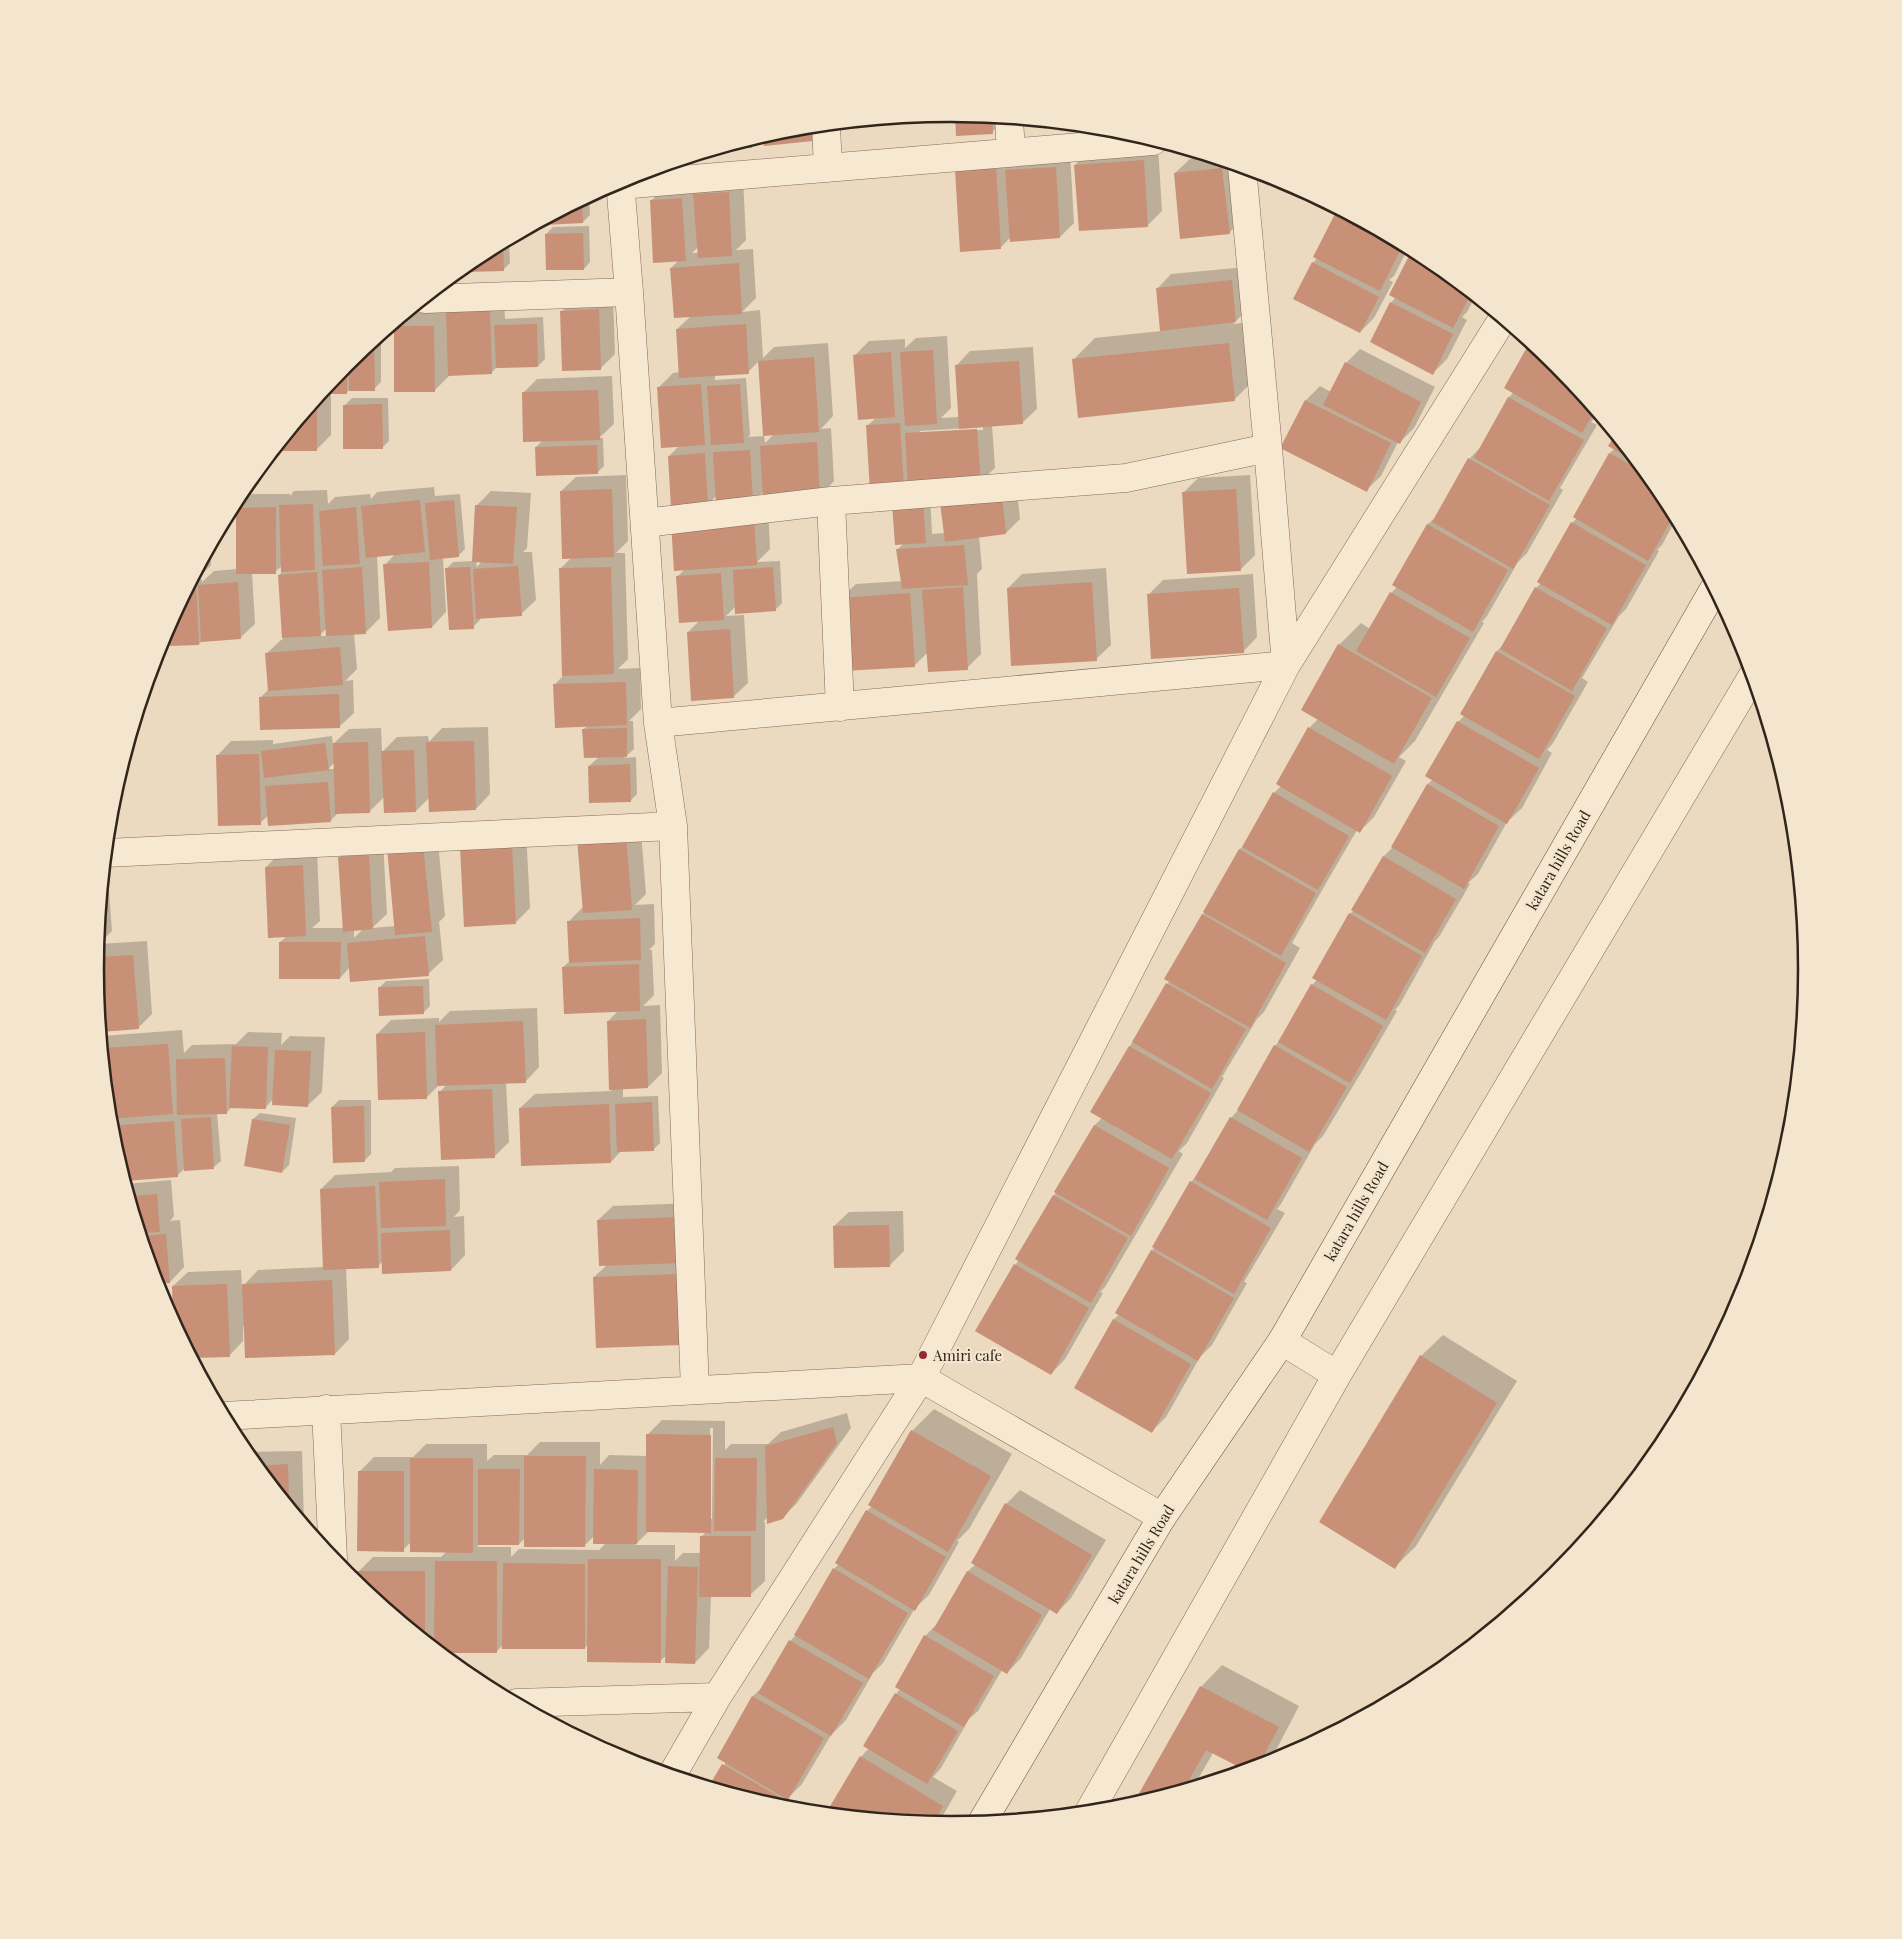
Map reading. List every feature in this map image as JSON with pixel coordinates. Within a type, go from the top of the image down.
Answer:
[{"type":"street","points":[[1010,124],[1011,152]]},
{"type":"street","points":[[826,132],[828,168]]},
{"type":"street","points":[[641,181],[1132,143]]},
{"type":"street","points":[[1243,175],[1286,666]]},
{"type":"street","points":[[621,190],[658,723],[672,826],[694,1390]]},
{"type":"street","points":[[441,293],[629,292]]},
{"type":"street","points":[[675,1770],[717,1697],[921,1378],[1286,666],[1499,324]]},
{"type":"street","points":[[645,522],[831,501],[1126,478],[1268,448]]},
{"type":"street","points":[[831,501],[840,707]]},
{"type":"street","name":"katara hills Road","points":[[986,1816],[1162,1517],[1282,1341],[1711,595]]},
{"type":"street","points":[[658,723],[1286,666]]},
{"type":"street","points":[[1095,1804],[1336,1375],[1748,684]]},
{"type":"street","points":[[112,853],[672,826]]},
{"type":"street","points":[[1282,1341],[1336,1375]]},
{"type":"street","points":[[231,1415],[921,1378],[1162,1517]]},
{"type":"street","points":[[326,1409],[332,1548]]},
{"type":"street","points":[[526,1703],[717,1697]]},
{"type":"building","points":[[955,122],[992,124],[993,134],[956,136]]},
{"type":"building","points":[[813,134],[813,141],[764,146],[764,144]]},
{"type":"building","points":[[1144,160],[1148,227],[1079,231],[1074,165]]},
{"type":"building","points":[[996,167],[1001,249],[960,252],[955,170]]},
{"type":"building","points":[[1056,167],[1060,238],[1010,242],[1005,170]]},
{"type":"building","points":[[1222,168],[1230,234],[1180,239],[1174,173]]},
{"type":"building","points":[[729,192],[732,256],[698,258],[693,194]]},
{"type":"building","points":[[682,198],[686,261],[653,263],[650,200]]},
{"type":"building","points":[[582,207],[583,223],[548,225]]},
{"type":"building","points":[[1335,215],[1400,251],[1380,291],[1313,257]]},
{"type":"building","points":[[583,233],[584,270],[546,270],[545,234]]},
{"type":"building","points":[[503,251],[504,271],[470,272]]},
{"type":"building","points":[[1409,257],[1469,298],[1453,328],[1389,295]]},
{"type":"building","points":[[1312,262],[1379,297],[1360,333],[1293,299]]},
{"type":"building","points":[[739,263],[742,314],[674,318],[670,268]]},
{"type":"building","points":[[1232,280],[1236,322],[1160,331],[1156,288]]},
{"type":"building","points":[[1390,302],[1453,334],[1433,375],[1370,342]]},
{"type":"building","points":[[490,308],[492,374],[448,376],[446,310]]},
{"type":"building","points":[[599,309],[601,370],[562,371],[560,311]]},
{"type":"building","points":[[537,324],[538,367],[496,368],[494,325]]},
{"type":"building","points":[[746,324],[749,374],[679,378],[676,329]]},
{"type":"building","points":[[400,326],[434,326],[435,392],[394,392],[394,331]]},
{"type":"building","points":[[1229,343],[1235,401],[1078,418],[1072,359]]},
{"type":"building","points":[[1526,348],[1550,370],[1592,416],[1582,433],[1504,388]]},
{"type":"building","points":[[374,349],[375,391],[349,391],[349,373]]},
{"type":"building","points":[[933,350],[937,424],[905,426],[900,352]]},
{"type":"building","points":[[891,352],[895,417],[858,420],[853,355]]},
{"type":"building","points":[[814,357],[819,432],[763,436],[758,361]]},
{"type":"building","points":[[1019,361],[1023,424],[959,429],[955,365]]},
{"type":"building","points":[[1345,362],[1421,402],[1400,444],[1323,405]]},
{"type":"building","points":[[347,375],[347,394],[330,394]]},
{"type":"building","points":[[701,384],[705,445],[661,448],[657,387]]},
{"type":"building","points":[[740,384],[744,443],[711,445],[707,386]]},
{"type":"building","points":[[598,390],[600,440],[523,442],[522,392]]},
{"type":"building","points":[[1508,397],[1584,440],[1549,501],[1474,458]]},
{"type":"building","points":[[1305,400],[1391,443],[1367,492],[1280,448]]},
{"type":"building","points":[[382,404],[383,449],[343,449],[343,405]]},
{"type":"building","points":[[317,408],[317,451],[281,451]]},
{"type":"building","points":[[900,423],[904,488],[870,491],[866,425]]},
{"type":"building","points":[[977,429],[981,483],[908,488],[905,433]]},
{"type":"building","points":[[1612,440],[1624,455],[1608,446]]},
{"type":"building","points":[[817,442],[820,497],[763,501],[760,446]]},
{"type":"building","points":[[597,445],[598,474],[536,476],[535,447]]},
{"type":"building","points":[[750,450],[753,503],[716,506],[713,452]]},
{"type":"building","points":[[705,453],[708,506],[671,508],[668,456]]},
{"type":"building","points":[[1609,453],[1631,465],[1670,522],[1648,561],[1573,517]]},
{"type":"building","points":[[1468,458],[1550,505],[1513,569],[1432,522]]},
{"type":"building","points":[[612,489],[614,557],[562,559],[560,491]]},
{"type":"building","points":[[1236,489],[1241,571],[1187,574],[1182,492]]},
{"type":"building","points":[[1002,495],[1006,534],[945,542],[940,503]]},
{"type":"building","points":[[420,500],[425,552],[366,558],[361,506]]},
{"type":"building","points":[[454,500],[459,557],[430,560],[425,503]]},
{"type":"building","points":[[923,500],[926,543],[895,545],[892,503]]},
{"type":"building","points":[[313,504],[315,570],[281,572],[279,505]]},
{"type":"building","points":[[475,505],[517,507],[513,564],[472,562]]},
{"type":"building","points":[[276,507],[276,574],[236,574],[236,516],[241,508]]},
{"type":"building","points":[[356,507],[360,564],[323,566],[319,511]]},
{"type":"building","points":[[754,517],[757,565],[674,571],[671,523]]},
{"type":"building","points":[[1571,522],[1646,565],[1612,625],[1537,582]]},
{"type":"building","points":[[1427,524],[1508,570],[1473,632],[1392,585]]},
{"type":"building","points":[[964,545],[968,585],[902,589],[896,549]]},
{"type":"building","points":[[429,562],[432,628],[388,631],[383,564]]},
{"type":"building","points":[[518,566],[522,616],[476,619],[473,569]]},
{"type":"building","points":[[362,567],[366,634],[326,636],[322,570]]},
{"type":"building","points":[[470,567],[474,629],[449,630],[445,568]]},
{"type":"building","points":[[611,567],[614,674],[562,676],[559,568]]},
{"type":"building","points":[[773,567],[776,611],[735,614],[733,570]]},
{"type":"building","points":[[317,572],[321,636],[282,638],[278,575]]},
{"type":"building","points":[[721,573],[724,620],[679,623],[676,576]]},
{"type":"building","points":[[238,582],[241,639],[201,642],[198,585]]},
{"type":"building","points":[[1092,582],[1097,661],[1011,666],[1007,588]]},
{"type":"building","points":[[196,586],[199,645],[170,646],[170,641]]},
{"type":"building","points":[[963,587],[968,670],[928,672],[922,590]]},
{"type":"building","points":[[1535,587],[1607,628],[1572,691],[1500,649]]},
{"type":"building","points":[[1239,588],[1244,653],[1151,659],[1147,594]]},
{"type":"building","points":[[1390,592],[1470,638],[1436,697],[1356,651]]},
{"type":"building","points":[[910,593],[915,667],[844,671],[840,598]]},
{"type":"building","points":[[730,629],[734,698],[691,701],[687,632]]},
{"type":"building","points":[[1338,644],[1432,698],[1394,764],[1301,710]]},
{"type":"building","points":[[340,647],[343,685],[268,691],[265,653]]},
{"type":"building","points":[[1496,651],[1575,696],[1539,759],[1460,714]]},
{"type":"building","points":[[626,682],[627,725],[555,728],[553,684]]},
{"type":"building","points":[[339,694],[340,728],[260,730],[259,697]]},
{"type":"building","points":[[1457,721],[1539,768],[1507,824],[1425,776]]},
{"type":"building","points":[[1308,727],[1392,776],[1360,833],[1276,784]]},
{"type":"building","points":[[627,728],[627,757],[584,758],[582,729]]},
{"type":"building","points":[[474,741],[476,810],[429,812],[426,742]]},
{"type":"building","points":[[368,742],[370,813],[335,814],[333,743]]},
{"type":"building","points":[[325,743],[329,770],[264,778],[261,751]]},
{"type":"building","points":[[414,750],[416,812],[384,813],[381,751]]},
{"type":"building","points":[[259,754],[261,825],[218,826],[216,755]]},
{"type":"building","points":[[630,764],[631,802],[589,803],[588,766]]},
{"type":"building","points":[[328,782],[331,822],[268,826],[265,786]]},
{"type":"building","points":[[1427,784],[1499,826],[1464,889],[1391,847]]},
{"type":"building","points":[[1273,792],[1349,836],[1318,890],[1242,847]]},
{"type":"building","points":[[626,834],[632,910],[583,913],[577,838]]},
{"type":"building","points":[[512,844],[516,924],[464,927],[460,847]]},
{"type":"building","points":[[423,845],[432,932],[395,935],[387,848]]},
{"type":"building","points":[[1239,849],[1316,893],[1281,956],[1203,912]]},
{"type":"building","points":[[369,855],[373,929],[343,932],[338,857]]},
{"type":"building","points":[[1383,856],[1456,899],[1425,953],[1351,910]]},
{"type":"building","points":[[303,865],[306,936],[268,938],[265,867]]},
{"type":"building","points":[[1349,913],[1422,956],[1386,1020],[1312,978]]},
{"type":"building","points":[[1202,914],[1286,963],[1250,1028],[1164,979]]},
{"type":"building","points":[[640,918],[641,960],[569,963],[567,921]]},
{"type":"building","points":[[425,936],[429,976],[350,982],[347,943]]},
{"type":"building","points":[[279,942],[341,942],[340,979],[279,979]]},
{"type":"building","points":[[133,955],[139,1029],[107,1032],[104,957]]},
{"type":"building","points":[[639,964],[640,1011],[564,1014],[562,967]]},
{"type":"building","points":[[1166,983],[1246,1029],[1212,1089],[1132,1042]]},
{"type":"building","points":[[1311,984],[1383,1026],[1350,1083],[1278,1042]]},
{"type":"building","points":[[423,986],[424,1014],[379,1016],[378,987]]},
{"type":"building","points":[[646,1019],[648,1088],[609,1090],[607,1021]]},
{"type":"building","points":[[523,1021],[526,1083],[437,1086],[435,1025]]},
{"type":"building","points":[[425,1032],[427,1099],[378,1100],[376,1034]]},
{"type":"building","points":[[168,1044],[173,1114],[117,1118],[108,1048]]},
{"type":"building","points":[[1274,1045],[1347,1087],[1309,1152],[1237,1110]]},
{"type":"building","points":[[232,1046],[268,1047],[266,1109],[229,1108]]},
{"type":"building","points":[[1129,1046],[1211,1093],[1172,1159],[1090,1112]]},
{"type":"building","points":[[275,1050],[311,1051],[308,1107],[272,1105]]},
{"type":"building","points":[[225,1058],[227,1114],[177,1115],[176,1059]]},
{"type":"building","points":[[492,1089],[495,1158],[441,1160],[438,1091]]},
{"type":"building","points":[[652,1102],[654,1151],[617,1152],[615,1104]]},
{"type":"building","points":[[609,1104],[611,1163],[521,1166],[519,1108]]},
{"type":"building","points":[[364,1106],[365,1162],[333,1163],[331,1107]]},
{"type":"building","points":[[211,1117],[214,1169],[184,1171],[181,1119]]},
{"type":"building","points":[[1230,1117],[1302,1158],[1267,1220],[1194,1179]]},
{"type":"building","points":[[252,1119],[290,1125],[282,1173],[244,1166]]},
{"type":"building","points":[[174,1121],[178,1177],[131,1181],[118,1125]]},
{"type":"building","points":[[1094,1125],[1169,1168],[1131,1236],[1054,1192]]},
{"type":"building","points":[[445,1179],[446,1226],[381,1228],[379,1182]]},
{"type":"building","points":[[1190,1181],[1271,1228],[1234,1294],[1152,1247]]},
{"type":"building","points":[[375,1186],[379,1268],[323,1270],[320,1189]]},
{"type":"building","points":[[157,1194],[160,1232],[146,1233],[135,1196]]},
{"type":"building","points":[[1053,1195],[1128,1238],[1091,1303],[1015,1259]]},
{"type":"building","points":[[679,1217],[681,1263],[599,1266],[597,1220]]},
{"type":"building","points":[[889,1225],[890,1267],[834,1268],[833,1226]]},
{"type":"building","points":[[450,1230],[451,1271],[382,1274],[381,1233]]},
{"type":"building","points":[[166,1234],[170,1283],[164,1283],[147,1236]]},
{"type":"building","points":[[1151,1250],[1234,1298],[1198,1361],[1115,1313]]},
{"type":"building","points":[[1014,1264],[1089,1308],[1051,1375],[975,1331]]},
{"type":"building","points":[[679,1274],[681,1345],[596,1348],[593,1277]]},
{"type":"building","points":[[332,1280],[335,1355],[245,1358],[242,1284]]},
{"type":"building","points":[[227,1284],[230,1357],[198,1358],[173,1304],[172,1286]]},
{"type":"building","points":[[1113,1319],[1191,1364],[1152,1433],[1074,1388]]},
{"type":"building","points":[[1420,1355],[1497,1403],[1395,1569],[1319,1522]]},
{"type":"building","points":[[833,1427],[837,1443],[783,1519],[767,1524],[765,1446]]},
{"type":"building","points":[[911,1430],[991,1476],[948,1552],[868,1505]]},
{"type":"building","points":[[646,1434],[711,1435],[711,1533],[646,1532]]},
{"type":"building","points":[[524,1456],[586,1456],[585,1547],[524,1547]]},
{"type":"building","points":[[410,1458],[473,1458],[473,1553],[410,1552]]},
{"type":"building","points":[[715,1458],[757,1458],[756,1531],[714,1531]]},
{"type":"building","points":[[288,1464],[289,1497],[279,1485],[265,1465]]},
{"type":"building","points":[[478,1469],[520,1469],[519,1545],[478,1545]]},
{"type":"building","points":[[594,1469],[638,1470],[637,1544],[593,1544]]},
{"type":"building","points":[[358,1471],[404,1471],[404,1552],[357,1551]]},
{"type":"building","points":[[1005,1503],[1092,1555],[1057,1614],[971,1563]]},
{"type":"building","points":[[866,1510],[946,1557],[915,1611],[835,1563]]},
{"type":"building","points":[[700,1536],[751,1536],[751,1597],[699,1597]]},
{"type":"building","points":[[588,1559],[661,1559],[661,1663],[587,1662]]},
{"type":"building","points":[[435,1561],[497,1561],[497,1653],[450,1653],[434,1641]]},
{"type":"building","points":[[503,1563],[585,1564],[585,1649],[502,1649]]},
{"type":"building","points":[[668,1566],[698,1567],[695,1664],[665,1663]]},
{"type":"building","points":[[833,1568],[908,1613],[869,1679],[794,1635]]},
{"type":"building","points":[[357,1571],[425,1571],[425,1634],[392,1606],[357,1574]]},
{"type":"building","points":[[967,1571],[1042,1615],[1007,1674],[933,1630]]},
{"type":"building","points":[[924,1635],[994,1676],[964,1727],[895,1687]]},
{"type":"building","points":[[789,1640],[863,1683],[831,1736],[758,1693]]},
{"type":"building","points":[[1200,1686],[1279,1727],[1263,1757],[1238,1766],[1206,1750],[1188,1783],[1138,1795]]},
{"type":"building","points":[[895,1693],[958,1731],[927,1784],[863,1746]]},
{"type":"building","points":[[752,1696],[824,1738],[788,1800],[717,1758]]},
{"type":"building","points":[[860,1756],[943,1806],[937,1816],[896,1815],[829,1808]]},
{"type":"building","points":[[722,1764],[783,1799],[732,1788],[711,1782]]},
{"type":"place","name":"Amiri cafe","points":[[923,1355]]}]
